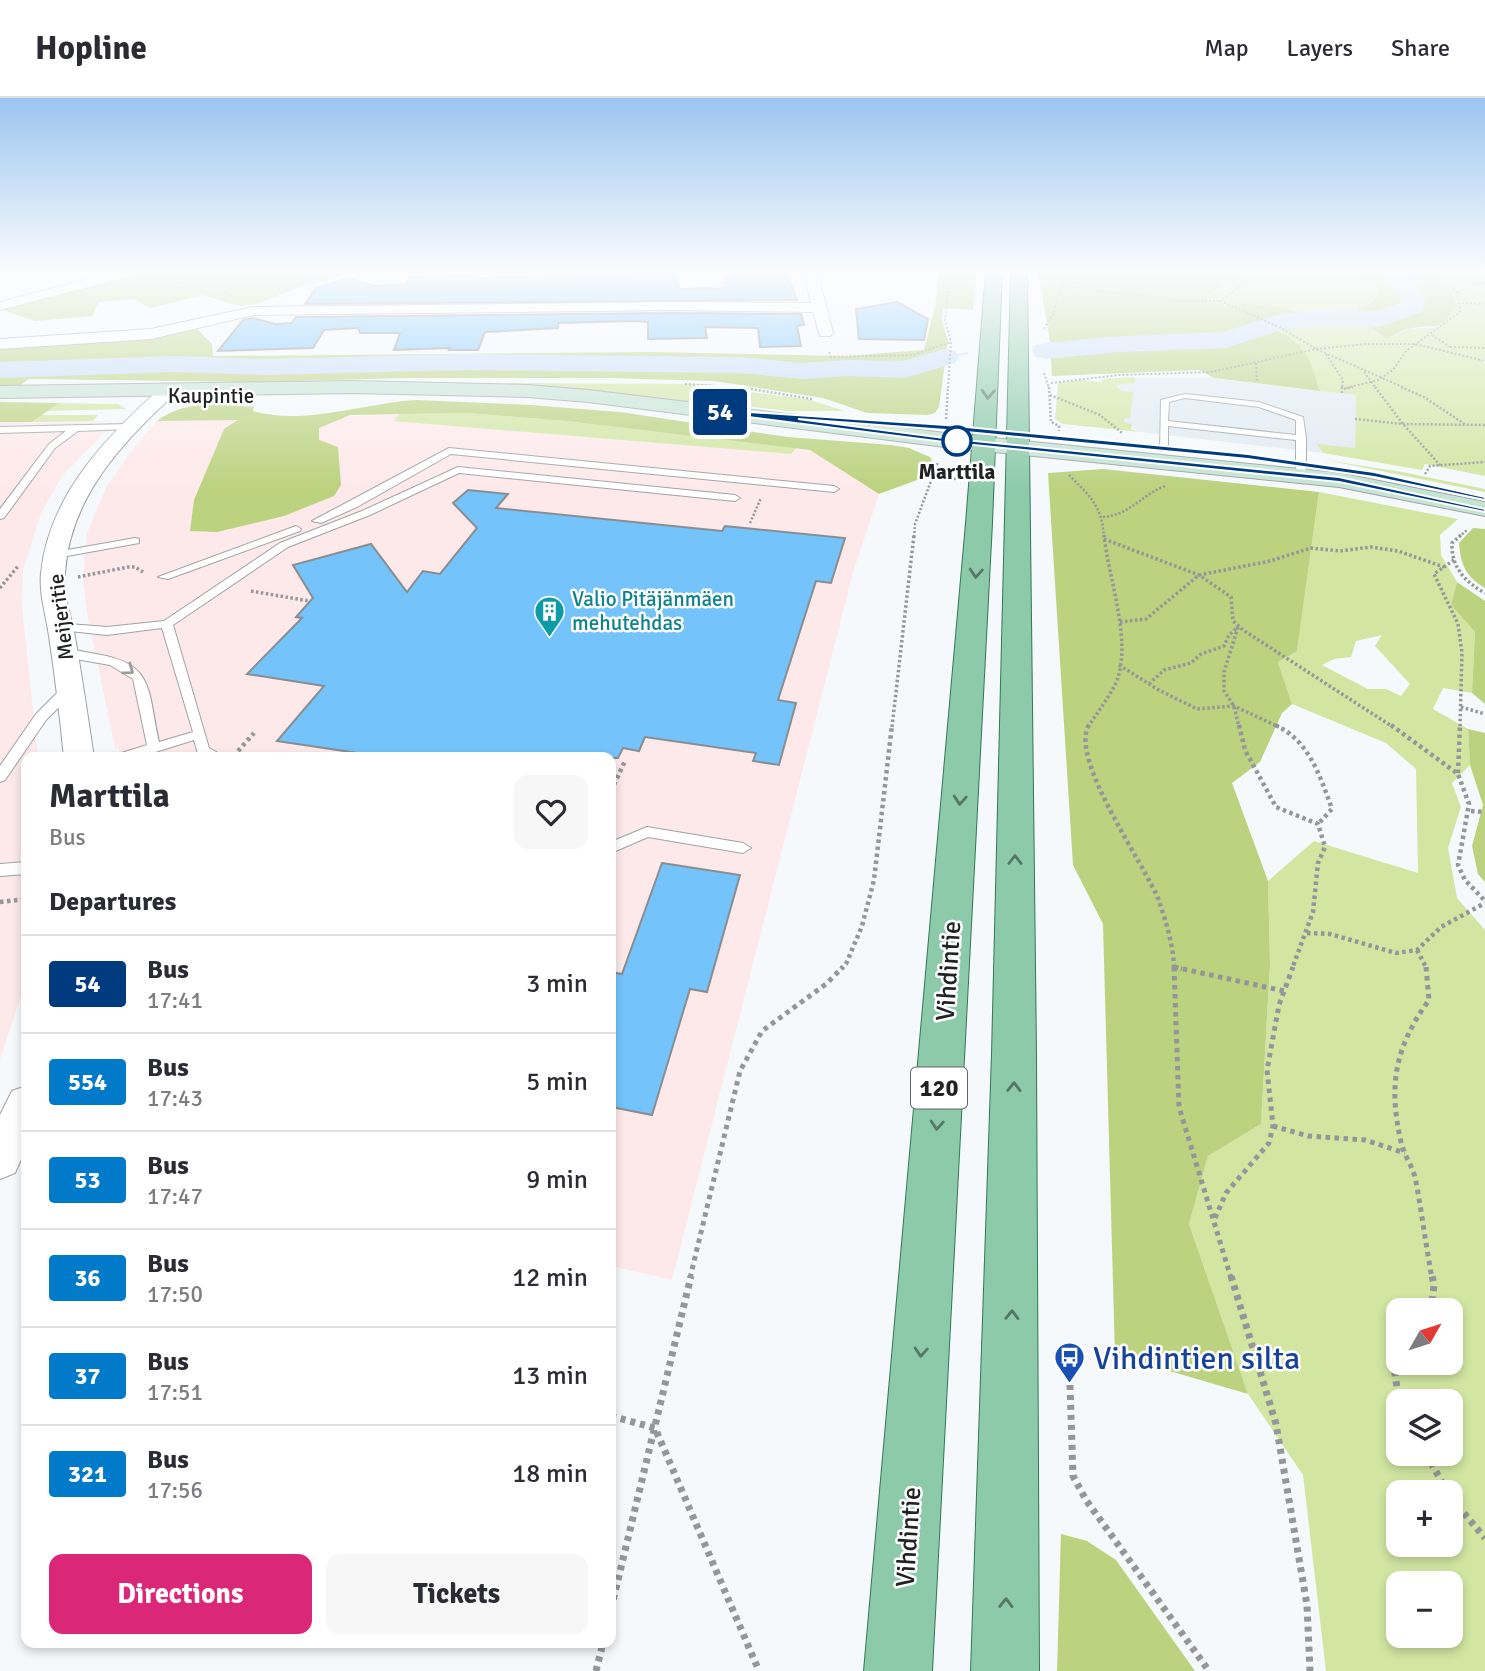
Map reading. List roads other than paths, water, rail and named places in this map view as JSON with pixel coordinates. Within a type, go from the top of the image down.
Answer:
[{"type":"main road","name":"Vihdintie","points":[[898,1671],[990,344]]},
{"type":"main road","points":[[1005,1671],[1011,1383],[1018,344]]},
{"type":"main road","name":"Kaupintie","points":[[5,392],[347,394],[412,389],[527,391],[719,412],[1374,474],[1485,497]]},
{"type":"main road","name":"Kaupintie","points":[[1019,441],[1163,449],[1301,469],[1374,485],[1480,517]]},
{"type":"street","name":"Meijeritie","points":[[78,752],[53,575],[56,555],[72,507],[101,459],[128,427],[166,392]]},
{"type":"street","points":[[0,1159],[21,1115]]},
{"type":"lane","points":[[1163,449],[1165,400],[1185,396],[1269,407],[1288,412],[1300,419],[1301,469]]},
{"type":"lane","points":[[1163,423],[1302,438]]},
{"type":"lane","points":[[0,430],[128,427]]},
{"type":"lane","points":[[0,516],[52,446],[76,428]]},
{"type":"lane","points":[[164,577],[321,520],[449,451],[834,489]]},
{"type":"lane","points":[[60,626],[107,631],[167,624],[284,545],[366,513],[458,470],[484,453]]},
{"type":"lane","points":[[458,470],[735,498]]},
{"type":"lane","points":[[56,555],[135,541]]},
{"type":"lane","points":[[167,624],[205,752]]},
{"type":"lane","points":[[64,653],[107,659],[132,671],[139,678],[154,748]]},
{"type":"lane","points":[[0,777],[41,717],[70,688]]},
{"type":"lane","points":[[140,752],[200,734]]},
{"type":"lane","points":[[616,846],[647,832],[743,848]]},
{"type":"lane","points":[[0,870],[21,869]]},
{"type":"waterway","points":[[1046,351],[1118,344]]},
{"type":"waterway","points":[[945,357],[967,353]]},
{"type":"waterway","points":[[0,370],[174,364],[266,367],[464,362],[740,365],[802,371],[848,368],[905,370],[945,357]]},
{"type":"place","name":"Marttila","points":[[957,441]]},
{"type":"place","name":"Valio Pitäjänmäen mehutehdas","points":[[549,638]]},
{"type":"place","name":"Vihdintien silta","points":[[1070,1385]]}]
